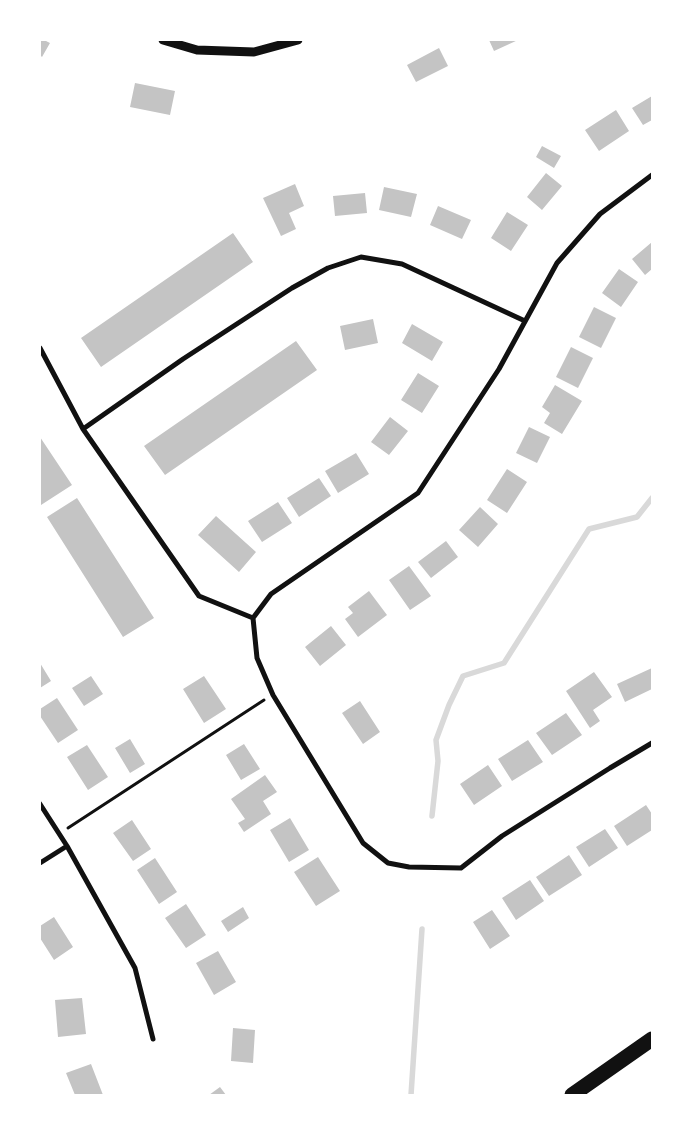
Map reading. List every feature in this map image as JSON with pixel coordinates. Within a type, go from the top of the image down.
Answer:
[{"type":"highway","points":[[572,1095],[652,1039]]},
{"type":"street","points":[[163,40],[197,50],[254,52],[298,40]]},
{"type":"street","points":[[652,176],[600,214],[558,263],[499,369],[418,493],[271,594],[253,618],[257,658],[273,694],[364,843],[388,863],[409,867],[460,868],[502,836],[652,743]]},
{"type":"street","points":[[84,429],[183,359],[292,288],[328,268],[361,258],[402,264],[524,322]]},
{"type":"street","points":[[40,348],[84,429],[199,596],[253,618]]},
{"type":"street","points":[[40,804],[67,846],[135,968],[153,1039]]},
{"type":"street","points":[[40,862],[67,846]]},
{"type":"path","points":[[59,834],[273,694]]},
{"type":"building","points":[[40,40],[50,43],[42,57],[40,55]]},
{"type":"building","points":[[489,40],[518,40],[494,51]]},
{"type":"building","points":[[439,48],[448,66],[416,82],[407,65]]},
{"type":"building","points":[[135,83],[175,91],[170,115],[130,107]]},
{"type":"building","points":[[652,96],[652,120],[643,125],[632,108]]},
{"type":"building","points":[[616,110],[629,131],[599,151],[585,130]]},
{"type":"building","points":[[542,146],[561,156],[554,168],[536,157]]},
{"type":"building","points":[[546,173],[562,186],[542,210],[527,197]]},
{"type":"building","points":[[295,184],[304,206],[289,213],[296,229],[281,236],[263,198]]},
{"type":"building","points":[[384,187],[417,194],[411,217],[379,210]]},
{"type":"building","points":[[365,193],[367,213],[335,216],[333,196]]},
{"type":"building","points":[[438,206],[471,220],[462,239],[430,225]]},
{"type":"building","points":[[507,212],[528,225],[511,251],[491,238]]},
{"type":"building","points":[[233,233],[253,262],[101,367],[81,338]]},
{"type":"building","points":[[652,242],[652,269],[645,275],[632,259]]},
{"type":"building","points":[[619,269],[638,282],[621,307],[602,293]]},
{"type":"building","points":[[594,307],[616,318],[601,348],[579,337]]},
{"type":"building","points":[[373,319],[378,343],[345,350],[340,326]]},
{"type":"building","points":[[412,324],[443,342],[432,361],[402,343]]},
{"type":"building","points":[[296,341],[317,370],[165,475],[144,446]]},
{"type":"building","points":[[571,347],[593,358],[578,388],[556,377]]},
{"type":"building","points":[[418,373],[439,386],[422,413],[401,400]]},
{"type":"building","points":[[555,385],[582,401],[562,434],[544,423],[550,413],[542,407]]},
{"type":"building","points":[[390,417],[408,431],[389,455],[371,442]]},
{"type":"building","points":[[529,427],[550,437],[537,463],[516,453]]},
{"type":"building","points":[[40,437],[72,485],[41,505],[40,504]]},
{"type":"building","points":[[356,453],[369,474],[338,493],[325,471]]},
{"type":"building","points":[[507,469],[527,482],[507,513],[487,500]]},
{"type":"building","points":[[319,478],[331,496],[299,517],[287,498]]},
{"type":"building","points":[[77,498],[154,618],[123,637],[47,517]]},
{"type":"building","points":[[278,502],[292,523],[262,542],[248,521]]},
{"type":"building","points":[[480,507],[498,524],[478,547],[459,530]]},
{"type":"building","points":[[216,516],[256,552],[239,572],[198,535]]},
{"type":"building","points":[[446,541],[458,557],[431,578],[418,562]]},
{"type":"building","points":[[409,566],[431,596],[410,610],[389,580]]},
{"type":"building","points":[[369,591],[387,615],[358,637],[345,619],[353,613],[348,607]]},
{"type":"building","points":[[331,626],[346,645],[320,666],[305,647]]},
{"type":"building","points":[[40,663],[51,681],[40,688]]},
{"type":"building","points":[[652,668],[652,689],[625,702],[617,684]]},
{"type":"building","points":[[594,672],[612,697],[593,710],[600,721],[590,728],[566,691]]},
{"type":"building","points":[[91,676],[103,694],[84,706],[72,688]]},
{"type":"building","points":[[204,676],[226,709],[204,723],[183,689]]},
{"type":"building","points":[[57,698],[78,730],[58,743],[40,716],[40,709]]},
{"type":"building","points":[[360,701],[380,732],[363,744],[342,713]]},
{"type":"building","points":[[566,713],[582,735],[552,755],[536,733]]},
{"type":"building","points":[[130,739],[145,764],[130,773],[115,748]]},
{"type":"building","points":[[528,740],[543,762],[512,781],[498,759]]},
{"type":"building","points":[[244,744],[260,769],[241,780],[226,755]]},
{"type":"building","points":[[87,745],[108,777],[88,790],[67,757]]},
{"type":"building","points":[[488,765],[502,786],[474,805],[460,784]]},
{"type":"building","points":[[265,775],[277,792],[263,801],[271,814],[244,832],[238,823],[245,819],[231,799]]},
{"type":"building","points":[[646,805],[652,814],[652,830],[627,846],[614,826]]},
{"type":"building","points":[[290,818],[309,850],[289,862],[270,830]]},
{"type":"building","points":[[132,820],[151,849],[133,861],[113,833]]},
{"type":"building","points":[[605,829],[618,848],[589,867],[576,847]]},
{"type":"building","points":[[569,855],[582,875],[549,896],[536,877]]},
{"type":"building","points":[[318,857],[340,891],[316,906],[294,872]]},
{"type":"building","points":[[155,858],[177,892],[159,904],[137,870]]},
{"type":"building","points":[[530,880],[544,901],[516,920],[502,898]]},
{"type":"building","points":[[186,904],[206,935],[186,948],[165,918]]},
{"type":"building","points":[[243,907],[249,918],[228,932],[221,921]]},
{"type":"building","points":[[492,910],[510,936],[490,949],[473,922]]},
{"type":"building","points":[[54,917],[73,947],[54,960],[40,938],[40,926]]},
{"type":"building","points":[[218,951],[236,982],[214,995],[196,963]]},
{"type":"building","points":[[82,998],[86,1034],[58,1037],[55,1000]]},
{"type":"building","points":[[233,1028],[255,1030],[253,1063],[231,1061]]},
{"type":"building","points":[[91,1064],[103,1095],[75,1095],[66,1073]]},
{"type":"building","points":[[220,1087],[226,1095],[209,1095]]},
{"type":"waterway","points":[[432,816],[438,761],[436,740],[449,705],[463,676],[504,663],[589,529],[637,517],[652,498]]},
{"type":"waterway","points":[[411,1095],[422,929]]}]
